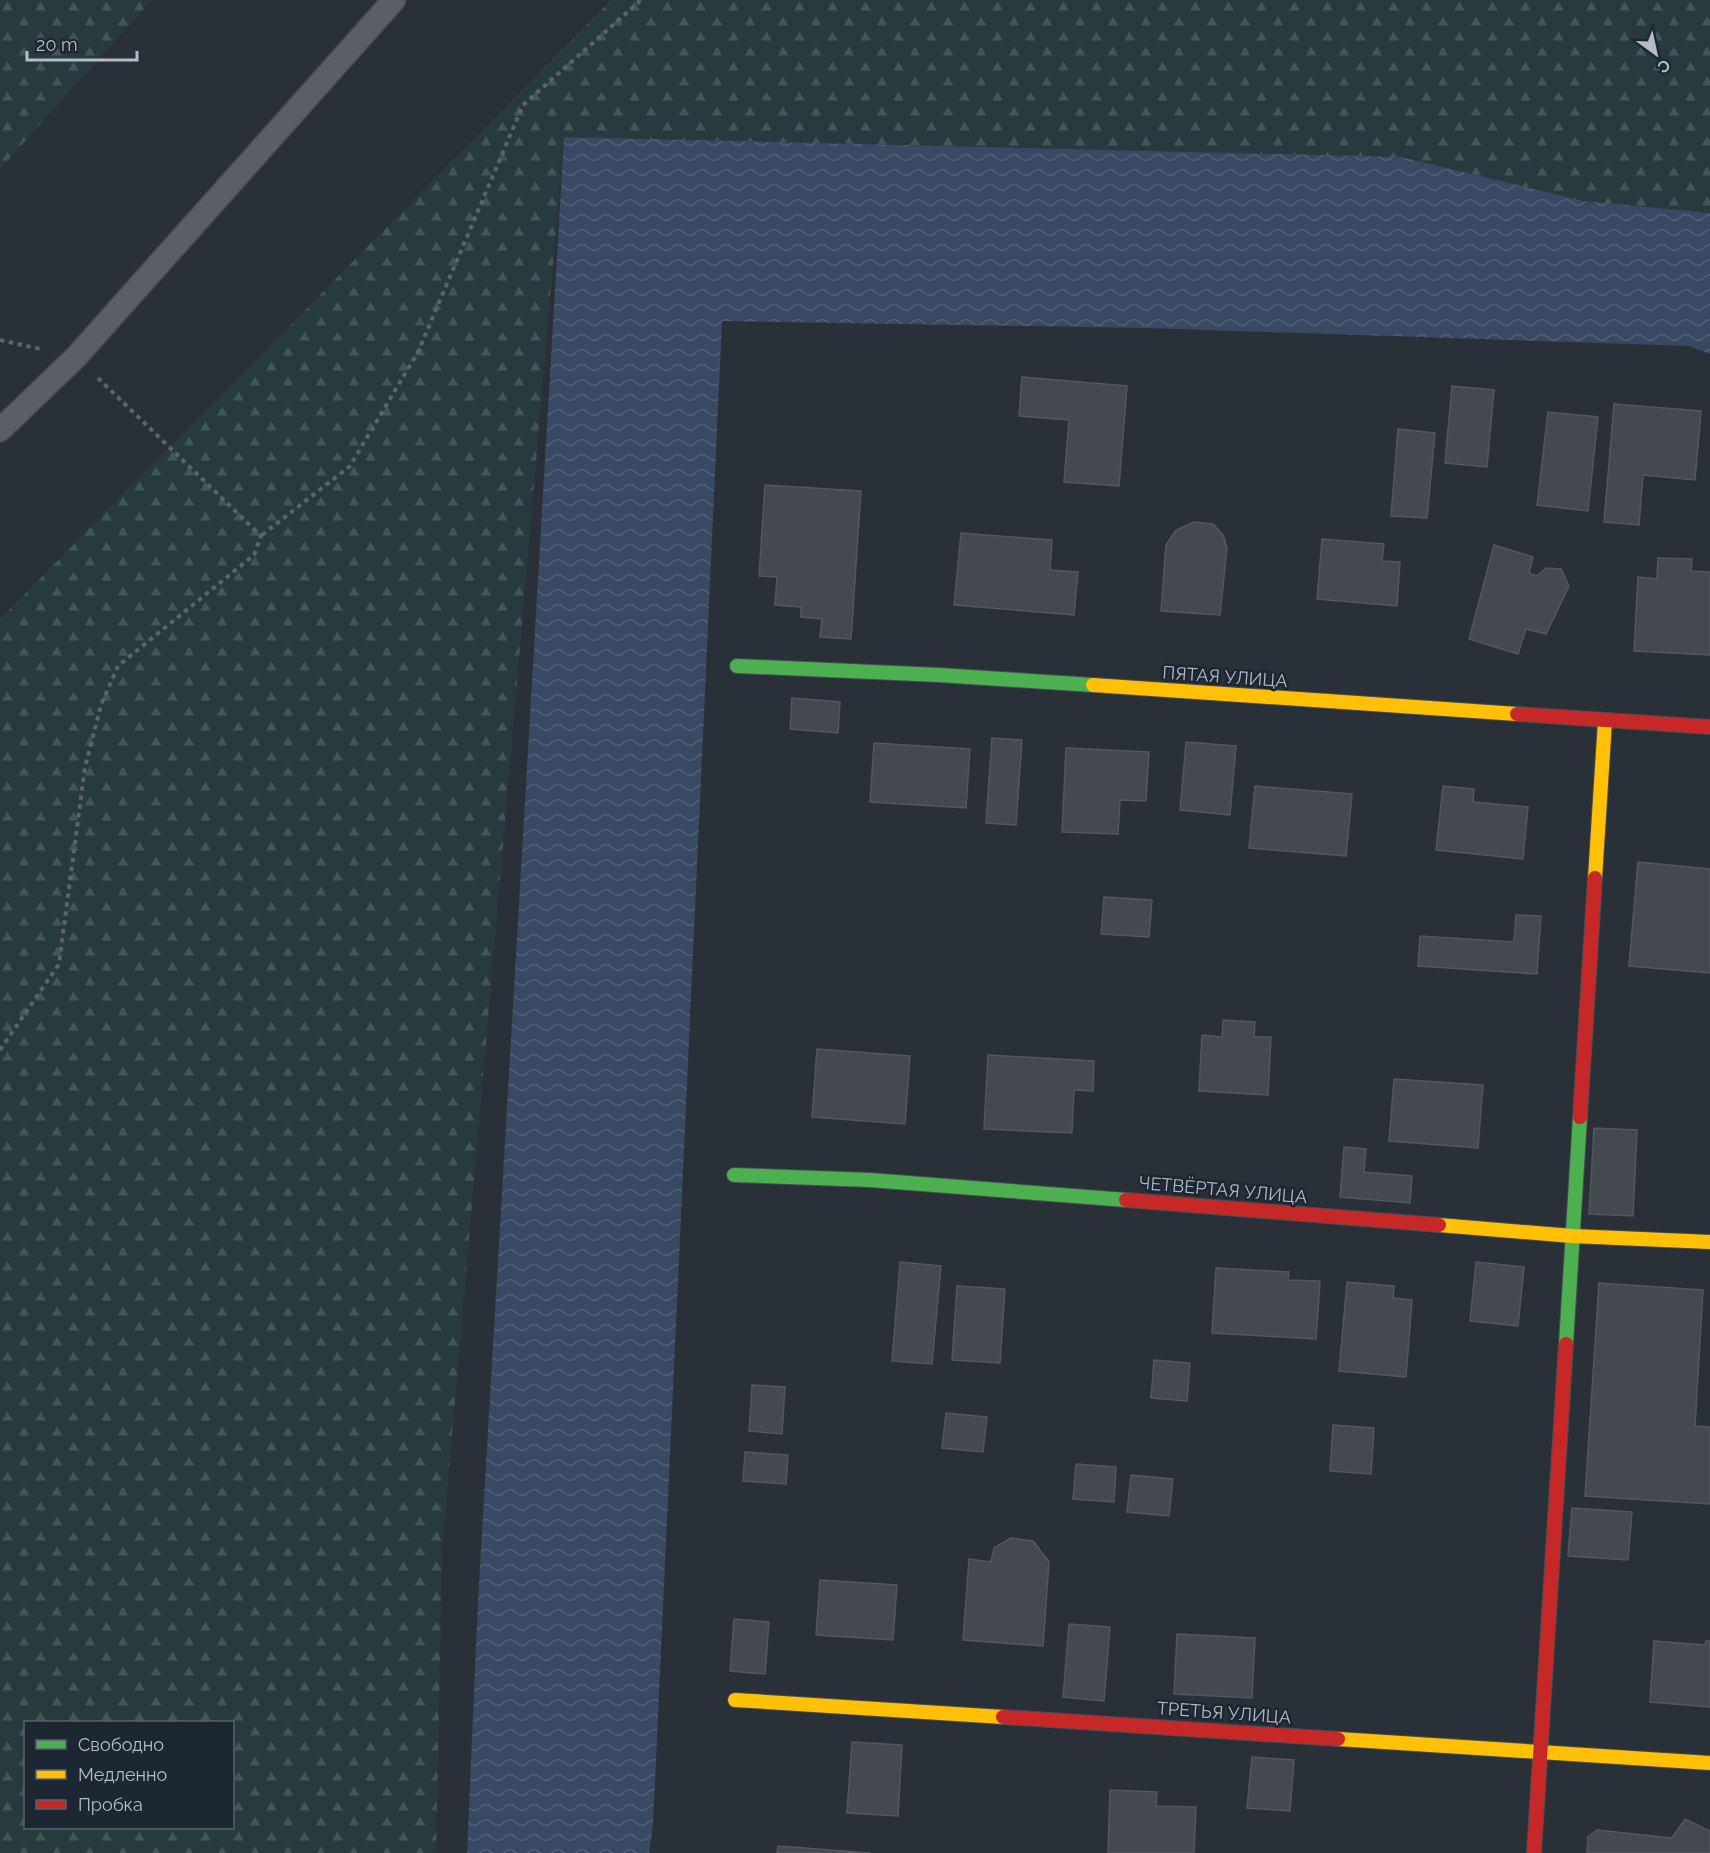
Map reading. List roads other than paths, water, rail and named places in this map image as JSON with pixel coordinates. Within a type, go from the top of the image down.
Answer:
[{"type":"street","name":"ПЯТАЯ УЛИЦА","points":[[737,666],[951,676],[1710,727]]},
{"type":"street","points":[[1534,1853],[1605,721]]},
{"type":"street","name":"ЧЕТВЁРТАЯ УЛИЦА","points":[[734,1175],[870,1180],[1572,1236],[1710,1242]]},
{"type":"street","name":"ТРЕТЬЯ УЛИЦА","points":[[735,1700],[1710,1763]]},
{"type":"lane","points":[[0,430],[76,357],[394,0]]},
{"type":"water","points":[[564,137],[1401,157],[1584,201],[1710,213],[1710,354],[1689,346],[1146,328],[722,321],[653,1825],[649,1853],[467,1853],[478,1601]]}]
